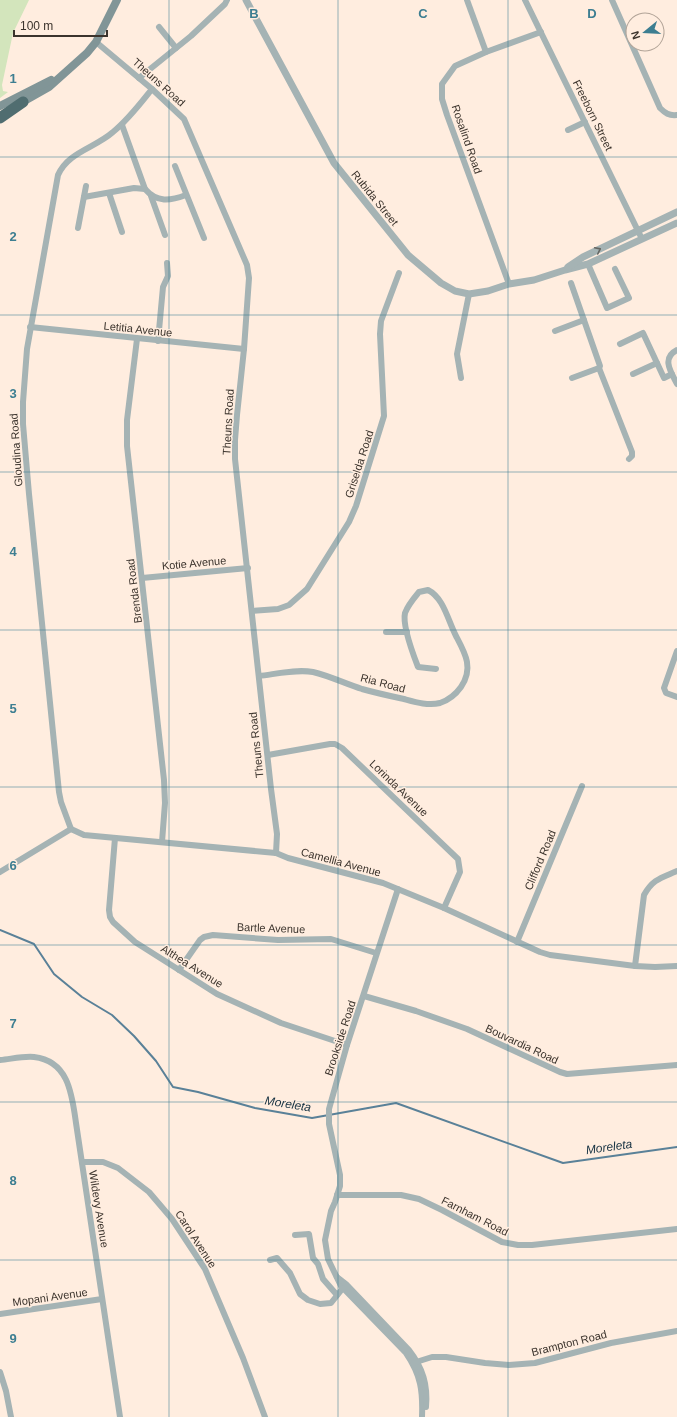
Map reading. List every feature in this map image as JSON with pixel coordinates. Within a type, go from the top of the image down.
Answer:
[{"type":"highway","points":[[0,118],[22,102]]},
{"type":"main road","points":[[0,113],[49,86],[87,53],[96,42],[117,0]]},
{"type":"main road","points":[[0,106],[59,77]]},
{"type":"street","points":[[139,78],[176,48],[225,4],[227,0]]},
{"type":"street","name":"Rubida Street","points":[[246,0],[334,163],[408,255],[441,283],[455,291],[469,294],[488,291],[509,284],[534,280],[588,264],[677,222]]},
{"type":"street","points":[[468,0],[486,52]]},
{"type":"street","name":"Freeborn Street","points":[[525,0],[642,239]]},
{"type":"street","points":[[612,0],[660,108],[667,114],[672,116],[677,115]]},
{"type":"street","points":[[159,27],[176,48]]},
{"type":"street","name":"Rosalind Road","points":[[509,284],[442,98],[442,84],[455,66],[486,52],[541,32]]},
{"type":"street","name":"Theuns Road","points":[[96,42],[152,89],[179,114],[187,125],[246,265],[249,278],[235,440],[252,611],[277,834],[276,853]]},
{"type":"street","name":"Gloudina Road","points":[[71,829],[59,792],[39,604],[23,424],[27,350],[58,175],[63,166],[77,154],[112,134],[152,89]]},
{"type":"street","points":[[568,130],[585,122]]},
{"type":"street","points":[[122,124],[145,189],[151,196],[165,235]]},
{"type":"street","points":[[175,166],[204,238]]},
{"type":"street","points":[[78,228],[86,186]]},
{"type":"street","points":[[84,197],[134,188],[145,189]]},
{"type":"street","points":[[110,192],[122,232]]},
{"type":"street","points":[[151,196],[162,200],[178,199],[186,195]]},
{"type":"street","name":"Rubida Street","points":[[565,270],[583,258],[677,212]]},
{"type":"street","points":[[158,341],[163,287],[168,276],[167,263]]},
{"type":"street","points":[[588,264],[607,308],[629,298],[615,269]]},
{"type":"street","name":"Griselda Road","points":[[252,611],[278,609],[289,605],[304,592],[349,522],[356,506],[384,416],[380,334],[381,321],[399,273]]},
{"type":"street","points":[[571,283],[599,362],[599,368],[632,452],[632,456],[629,459]]},
{"type":"street","points":[[461,378],[457,354],[469,294]]},
{"type":"street","points":[[555,331],[584,320]]},
{"type":"street","name":"Letitia Avenue","points":[[30,327],[244,349]]},
{"type":"street","points":[[620,344],[643,333],[664,378],[672,374]]},
{"type":"street","name":"Brenda Road","points":[[137,339],[127,420],[127,446],[164,780],[165,803],[162,842]]},
{"type":"street","points":[[677,350],[669,356],[669,368],[677,384]]},
{"type":"street","points":[[633,374],[657,363]]},
{"type":"street","points":[[572,378],[599,368]]},
{"type":"street","name":"Kotie Avenue","points":[[142,578],[248,568]]},
{"type":"street","name":"Ria Road","points":[[259,676],[299,671],[312,672],[328,676],[363,689],[424,704],[439,703],[449,699],[457,692],[468,674],[465,652],[439,600],[430,590],[419,592],[406,610],[406,632]]},
{"type":"street","points":[[386,632],[406,632],[418,667],[436,669]]},
{"type":"street","points":[[677,651],[664,688],[666,693],[677,697]]},
{"type":"street","name":"Lorinda Avenue","points":[[268,755],[330,744],[335,744],[342,748],[458,859],[460,872],[444,908]]},
{"type":"street","name":"Clifford Road","points":[[517,942],[582,786]]},
{"type":"street","points":[[0,872],[71,829]]},
{"type":"street","name":"Camellia Avenue","points":[[71,829],[84,835],[276,853],[288,858],[383,883],[444,908],[540,952],[561,957],[636,966],[677,966]]},
{"type":"street","name":"Althea Avenue","points":[[115,838],[109,908],[110,917],[113,922],[135,942],[217,994],[281,1023],[347,1045]]},
{"type":"street","points":[[636,966],[644,896],[649,887],[657,879],[677,871]]},
{"type":"street","name":"Brookside Road","points":[[337,1195],[340,1186],[340,1175],[328,1117],[329,1109],[347,1045],[398,889]]},
{"type":"street","name":"Bartle Avenue","points":[[179,970],[200,940],[204,937],[213,935],[278,940],[331,939],[376,953]]},
{"type":"street","name":"Bouvardia Road","points":[[364,996],[416,1011],[467,1029],[567,1074],[677,1065]]},
{"type":"street","name":"Wildevy Avenue","points":[[0,1060],[26,1057],[38,1058],[56,1067],[65,1076],[69,1085],[120,1417]]},
{"type":"street","name":"Carol Avenue","points":[[82,1162],[103,1162],[118,1168],[149,1192],[172,1219],[204,1269],[245,1364],[264,1417]]},
{"type":"street","points":[[337,1195],[326,1228],[325,1248],[328,1259],[334,1274],[343,1288],[416,1362],[423,1398],[422,1417]]},
{"type":"street","name":"Farnham Road","points":[[337,1195],[401,1195],[419,1198],[502,1242],[518,1245],[532,1245],[677,1228]]},
{"type":"street","points":[[295,1235],[309,1234],[313,1258],[318,1264],[323,1279],[337,1295]]},
{"type":"street","points":[[312,1249],[325,1248]]},
{"type":"street","points":[[270,1260],[277,1258],[290,1273],[300,1294],[308,1300],[320,1304],[328,1304],[334,1301],[343,1288]]},
{"type":"street","points":[[334,1274],[346,1284],[409,1350],[423,1373],[427,1397],[426,1417]]},
{"type":"street","name":"Mopani Avenue","points":[[0,1314],[102,1299]]},
{"type":"street","name":"Brampton Road","points":[[416,1362],[432,1357],[446,1357],[509,1365],[534,1363],[611,1343],[677,1331]]},
{"type":"street","points":[[0,1372],[6,1391],[10,1417]]},
{"type":"green space","points":[[0,0],[29,0],[13,33],[2,85],[3,91],[8,92],[0,98]]},
{"type":"waterway","name":"Moreleta","points":[[0,930],[34,944],[54,974],[82,997],[112,1015],[134,1036],[156,1061],[173,1087],[198,1092],[255,1108],[312,1118],[396,1103],[563,1163],[677,1147]]}]
